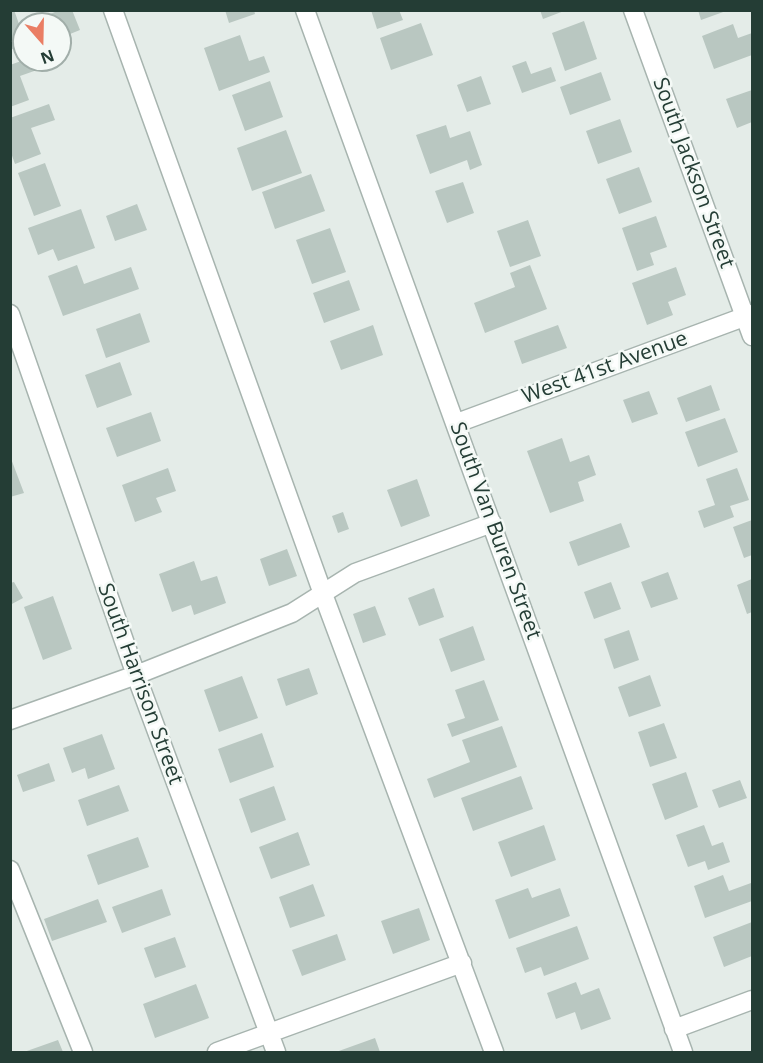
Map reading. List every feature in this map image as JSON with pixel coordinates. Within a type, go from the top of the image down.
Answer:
[{"type":"street","points":[[113,10],[323,594],[494,1053]]},
{"type":"street","name":"South Van Buren Street","points":[[305,10],[457,423],[683,1053]]},
{"type":"street","name":"South Jackson Street","points":[[633,10],[749,315],[753,336]]},
{"type":"street","name":"South Harrison Street","points":[[10,314],[136,675],[276,1053]]},
{"type":"street","name":"West 41st Avenue","points":[[457,423],[749,315]]},
{"type":"street","points":[[10,720],[136,675],[292,613],[354,573],[492,523]]},
{"type":"street","points":[[10,870],[83,1053]]},
{"type":"street","points":[[217,1053],[462,963]]},
{"type":"street","points":[[674,1029],[753,1000]]},
{"type":"building","points":[[10,10],[14,10],[15,12],[12,12],[12,49],[10,50]]},
{"type":"building","points":[[72,10],[80,30],[72,33],[72,12],[55,12]]},
{"type":"building","points":[[225,10],[254,10],[255,14],[229,23]]},
{"type":"building","points":[[371,10],[399,10],[403,20],[377,29]]},
{"type":"building","points":[[540,10],[564,10],[564,11],[543,19]]},
{"type":"building","points":[[698,10],[726,10],[726,11],[701,20]]},
{"type":"building","points":[[584,21],[597,59],[565,71],[552,33]]},
{"type":"building","points":[[421,23],[433,55],[391,70],[380,38]]},
{"type":"building","points":[[733,24],[738,38],[752,33],[752,55],[714,69],[702,36]]},
{"type":"building","points":[[240,35],[249,61],[264,56],[270,72],[219,91],[204,48]]},
{"type":"building","points":[[526,61],[531,74],[551,67],[556,81],[522,93],[512,66]]},
{"type":"building","points":[[12,64],[12,72],[31,72],[20,76],[29,100],[10,107],[10,65]]},
{"type":"building","points":[[601,72],[611,100],[570,115],[560,87]]},
{"type":"building","points":[[481,76],[491,104],[467,112],[457,85]]},
{"type":"building","points":[[270,81],[283,117],[245,131],[232,95]]},
{"type":"building","points":[[752,90],[752,122],[737,128],[726,99]]},
{"type":"building","points":[[49,104],[55,120],[31,128],[41,154],[15,164],[10,150],[10,118]]},
{"type":"building","points":[[620,119],[632,152],[598,164],[586,131]]},
{"type":"building","points":[[446,125],[450,138],[470,131],[482,165],[470,170],[467,160],[430,174],[416,135]]},
{"type":"building","points":[[286,130],[302,173],[252,191],[237,148]]},
{"type":"building","points":[[45,163],[61,206],[34,216],[18,173]]},
{"type":"building","points":[[639,167],[652,202],[619,214],[606,179]]},
{"type":"building","points":[[311,174],[325,211],[275,229],[262,192]]},
{"type":"building","points":[[463,182],[474,213],[447,223],[435,191]]},
{"type":"building","points":[[137,204],[147,230],[115,241],[106,216]]},
{"type":"building","points":[[81,209],[95,248],[58,261],[53,249],[38,255],[28,228]]},
{"type":"building","points":[[656,216],[667,247],[650,253],[654,265],[637,271],[622,228]]},
{"type":"building","points":[[528,220],[541,256],[510,267],[497,231]]},
{"type":"building","points":[[330,228],[346,272],[312,284],[296,240]]},
{"type":"building","points":[[77,265],[84,284],[131,267],[139,289],[63,316],[48,276]]},
{"type":"building","points":[[530,265],[547,309],[485,333],[474,303],[515,287],[510,273]]},
{"type":"building","points":[[676,267],[686,295],[668,302],[673,315],[647,325],[632,283]]},
{"type":"building","points":[[349,280],[360,310],[324,323],[313,293]]},
{"type":"building","points":[[140,313],[150,342],[106,358],[96,329]]},
{"type":"building","points":[[373,325],[383,355],[341,370],[330,341]]},
{"type":"building","points":[[558,325],[567,348],[522,364],[514,341]]},
{"type":"building","points":[[120,362],[132,395],[97,408],[85,375]]},
{"type":"building","points":[[711,385],[720,410],[686,422],[677,398]]},
{"type":"building","points":[[649,391],[658,414],[632,423],[623,400]]},
{"type":"building","points":[[151,412],[161,441],[117,457],[106,428]]},
{"type":"building","points":[[725,418],[738,452],[698,467],[685,432]]},
{"type":"building","points":[[562,438],[570,462],[589,455],[596,475],[578,482],[584,501],[550,513],[527,451]]},
{"type":"building","points":[[10,456],[24,493],[10,497]]},
{"type":"building","points":[[168,468],[176,491],[156,498],[162,512],[135,522],[122,485]]},
{"type":"building","points":[[737,468],[749,500],[730,506],[734,517],[704,528],[698,511],[715,505],[706,479]]},
{"type":"building","points":[[417,479],[430,516],[401,527],[387,490]]},
{"type":"building","points":[[343,512],[349,529],[338,533],[332,516]]},
{"type":"building","points":[[752,520],[752,555],[744,558],[733,527]]},
{"type":"building","points":[[621,523],[630,547],[578,566],[569,542]]},
{"type":"building","points":[[287,549],[297,576],[269,586],[260,559]]},
{"type":"building","points":[[194,561],[201,581],[217,576],[226,603],[194,615],[191,605],[172,612],[159,574]]},
{"type":"building","points":[[668,572],[678,599],[651,608],[641,582]]},
{"type":"building","points":[[752,579],[752,612],[747,614],[737,585]]},
{"type":"building","points":[[14,582],[23,598],[10,605],[10,583]]},
{"type":"building","points":[[611,582],[621,609],[594,619],[584,592]]},
{"type":"building","points":[[434,588],[444,617],[419,626],[408,598]]},
{"type":"building","points":[[53,596],[72,649],[43,660],[24,607]]},
{"type":"building","points":[[375,606],[386,635],[363,643],[353,614]]},
{"type":"building","points":[[473,626],[485,660],[451,672],[439,639]]},
{"type":"building","points":[[629,630],[639,660],[614,669],[604,639]]},
{"type":"building","points":[[309,668],[318,694],[286,706],[277,679]]},
{"type":"building","points":[[650,675],[661,706],[629,717],[618,687]]},
{"type":"building","points":[[242,676],[258,718],[219,732],[204,690]]},
{"type":"building","points":[[484,680],[499,720],[452,737],[447,724],[465,718],[455,690]]},
{"type":"building","points":[[664,723],[677,758],[650,767],[638,732]]},
{"type":"building","points":[[502,726],[517,767],[434,798],[427,779],[470,762],[462,740]]},
{"type":"building","points":[[262,733],[274,767],[230,783],[218,749]]},
{"type":"building","points":[[102,734],[115,769],[88,779],[85,768],[72,773],[63,748]]},
{"type":"building","points":[[49,763],[55,781],[23,792],[17,775]]},
{"type":"building","points":[[686,772],[698,807],[665,820],[652,784]]},
{"type":"building","points":[[521,776],[533,809],[473,831],[461,798]]},
{"type":"building","points":[[740,780],[747,798],[719,808],[712,790]]},
{"type":"building","points":[[119,785],[129,811],[87,826],[78,800]]},
{"type":"building","points":[[274,786],[286,820],[251,833],[239,799]]},
{"type":"building","points":[[544,825],[556,860],[511,877],[498,842]]},
{"type":"building","points":[[704,825],[712,846],[723,842],[730,862],[708,870],[705,861],[688,867],[676,835]]},
{"type":"building","points":[[298,832],[310,865],[271,879],[259,847]]},
{"type":"building","points":[[138,837],[149,867],[98,885],[87,855]]},
{"type":"building","points":[[723,875],[729,891],[751,883],[752,901],[705,918],[694,886]]},
{"type":"building","points":[[313,884],[325,916],[290,928],[279,897]]},
{"type":"building","points":[[528,888],[532,898],[560,888],[570,916],[509,939],[495,900]]},
{"type":"building","points":[[162,889],[171,915],[122,933],[112,907]]},
{"type":"building","points":[[98,899],[107,922],[52,941],[44,919]]},
{"type":"building","points":[[419,908],[430,940],[393,954],[381,921]]},
{"type":"building","points":[[752,922],[752,956],[724,967],[713,937]]},
{"type":"building","points":[[577,926],[589,959],[544,976],[541,967],[525,973],[516,948]]},
{"type":"building","points":[[337,934],[346,960],[302,976],[292,950]]},
{"type":"building","points":[[175,937],[186,967],[155,978],[144,948]]},
{"type":"building","points":[[576,982],[581,995],[599,988],[611,1019],[581,1030],[575,1012],[556,1019],[547,993]]},
{"type":"building","points":[[196,984],[209,1018],[155,1038],[143,1004]]},
{"type":"building","points":[[375,1038],[380,1052],[336,1052]]},
{"type":"building","points":[[58,1040],[63,1052],[24,1052]]}]
